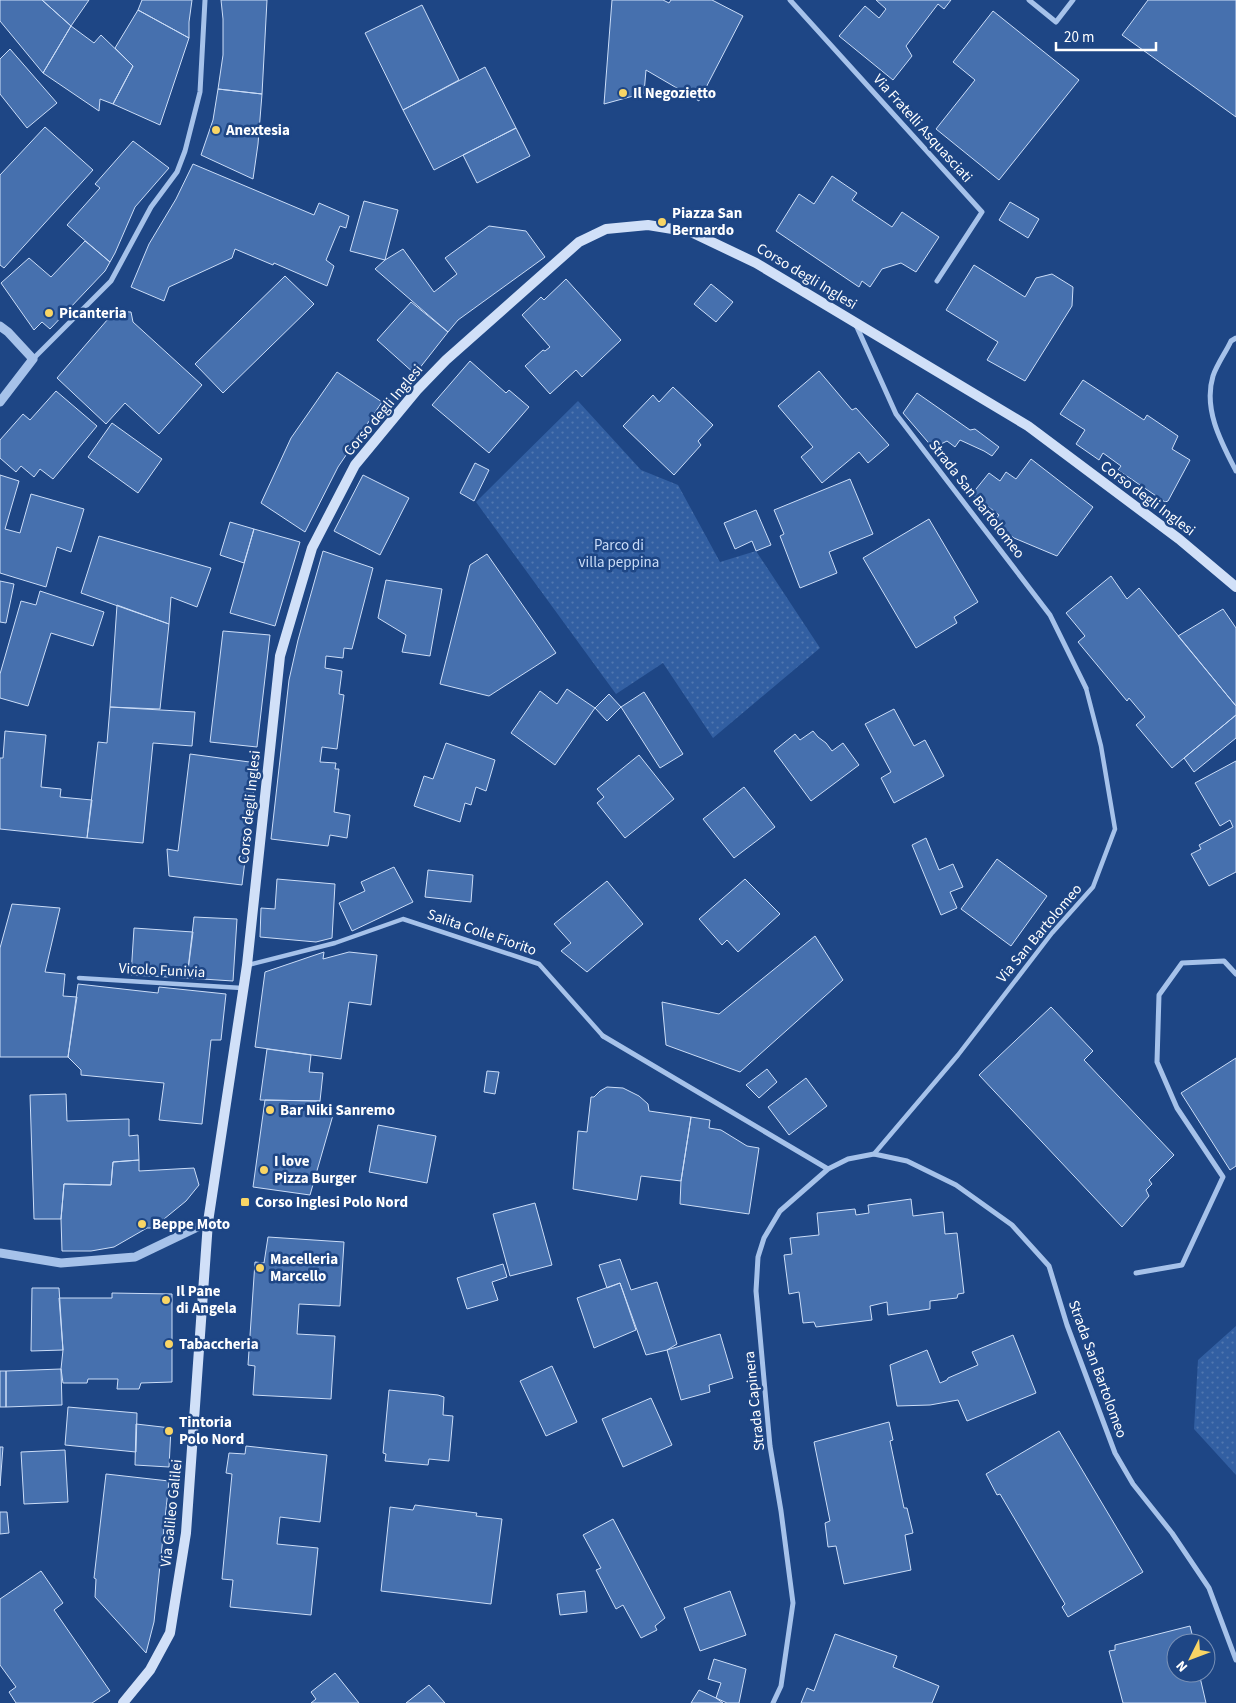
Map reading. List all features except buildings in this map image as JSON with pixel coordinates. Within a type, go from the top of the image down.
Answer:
[{"type":"main road","name":"Corso degli Inglesi","points":[[208,1222],[247,965],[280,656],[312,548],[355,465],[417,390],[446,360],[579,242],[606,229],[648,225],[691,232],[741,254],[1028,426],[1179,539],[1236,587]]},
{"type":"main road","name":"Via Galileo Galilei","points":[[123,1703],[150,1670],[170,1632],[186,1533],[208,1222]]},
{"type":"street","points":[[0,402],[33,359],[111,281],[151,207],[177,172],[185,151],[200,92],[205,0]]},
{"type":"street","name":"Via Fratelli Asquasciati","points":[[790,0],[982,212],[937,281]]},
{"type":"street","points":[[1029,0],[1056,22],[1074,0]]},
{"type":"street","name":"Strada San Bartolomeo","points":[[855,323],[896,414],[1050,615],[1086,688]]},
{"type":"street","points":[[0,326],[33,359]]},
{"type":"street","points":[[1236,338],[1231,341],[1213,375],[1209,402],[1219,439],[1236,471]]},
{"type":"street","name":"Via San Bartolomeo","points":[[874,1154],[958,1055],[1052,933],[1093,887],[1115,830],[1101,746],[1086,688]]},
{"type":"street","name":"Salita Colle Fiorito","points":[[247,965],[335,942],[403,919],[539,964],[603,1036],[828,1169]]},
{"type":"street","points":[[1136,1273],[1182,1265],[1223,1177],[1177,1108],[1157,1062],[1159,995],[1182,963],[1224,961],[1236,974]]},
{"type":"street","name":"Vicolo Funivia","points":[[79,978],[243,988]]},
{"type":"street","name":"Strada San Bartolomeo","points":[[874,1154],[907,1161],[956,1185],[1012,1225],[1050,1266],[1066,1325],[1115,1454],[1133,1484],[1172,1534],[1209,1588],[1236,1660]]},
{"type":"street","name":"Strada Capinera","points":[[773,1703],[781,1686],[792,1603],[782,1511],[770,1446],[756,1291],[758,1257],[764,1238],[780,1211],[828,1169],[848,1159],[874,1154]]},
{"type":"street","points":[[0,1253],[61,1263],[135,1257],[208,1222]]},
{"type":"green space","name":"Parco di villa peppina","points":[[578,401],[641,470],[678,485],[720,562],[756,551],[820,648],[713,738],[663,663],[616,694],[476,502]]},
{"type":"green space","points":[[1236,1326],[1236,1475],[1194,1429],[1198,1360]]},
{"type":"place","name":"Il Negozietto","points":[[623,93]]},
{"type":"place","name":"Anextesia","points":[[216,130]]},
{"type":"place","name":"Piazza San Bernardo","points":[[662,222]]},
{"type":"place","name":"Picanteria","points":[[49,313]]},
{"type":"place","name":"Bar Niki Sanremo","points":[[270,1110]]},
{"type":"place","name":"I love Pizza Burger","points":[[264,1170]]},
{"type":"place","name":"Corso Inglesi Polo Nord","points":[[245,1202]]},
{"type":"place","name":"Beppe Moto","points":[[142,1224]]},
{"type":"place","name":"Macelleria Marcello","points":[[260,1268]]},
{"type":"place","name":"Il Pane di Angela","points":[[166,1300]]},
{"type":"place","name":"Tabaccheria","points":[[169,1344]]},
{"type":"place","name":"Tintoria Polo Nord","points":[[169,1431]]}]
